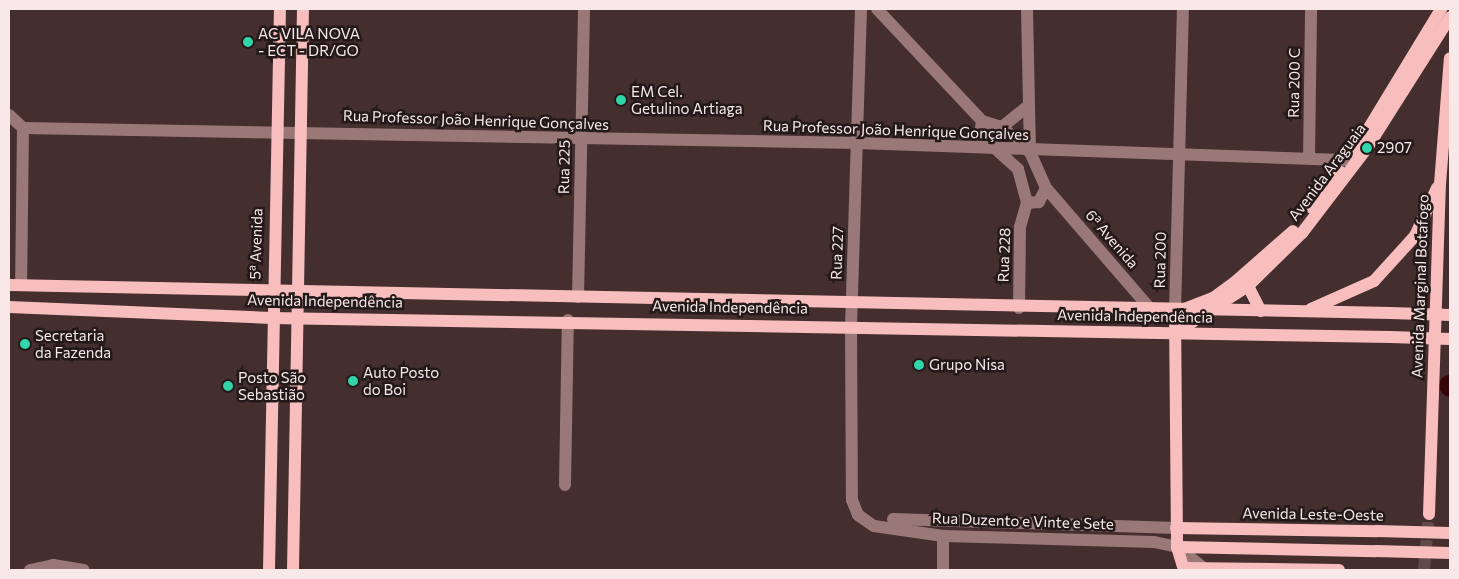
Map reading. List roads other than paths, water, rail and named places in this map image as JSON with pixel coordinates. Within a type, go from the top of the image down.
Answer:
[{"type":"main road","name":"5ª Avenida","points":[[269,570],[271,292],[280,9]]},
{"type":"main road","points":[[293,570],[296,292],[303,9]]},
{"type":"main road","name":"Avenida Araguaia","points":[[1174,334],[1206,311],[1248,286],[1332,197],[1399,91],[1441,9]]},
{"type":"main road","name":"Avenida Araguaia","points":[[1175,312],[1213,298],[1235,282],[1291,232],[1349,160],[1450,17]]},
{"type":"main road","name":"Avenida Marginal Botafogo","points":[[1429,514],[1440,184],[1450,58]]},
{"type":"main road","points":[[1305,312],[1374,281],[1415,236],[1440,184]]},
{"type":"main road","name":"Avenida Independência","points":[[15,285],[851,303],[1153,312],[1261,311],[1450,315]]},
{"type":"main road","points":[[1248,286],[1261,311]]},
{"type":"main road","name":"Avenida Independência","points":[[9,307],[271,318],[568,320],[1450,339]]},
{"type":"main road","name":"Rua 200","points":[[1175,312],[1176,548],[1184,569]]},
{"type":"main road","name":"Avenida Leste-Oeste","points":[[1176,528],[1450,533]]},
{"type":"main road","points":[[1176,548],[1450,552]]},
{"type":"main road","points":[[1184,569],[1338,570]]},
{"type":"street","name":"Rua 225","points":[[578,297],[584,9]]},
{"type":"street","name":"Rua 227","points":[[852,500],[851,303],[861,9]]},
{"type":"street","points":[[877,9],[982,121],[980,135],[1018,168],[1026,203],[1039,202],[1046,188]]},
{"type":"street","points":[[1027,9],[1027,107],[1030,152]]},
{"type":"street","name":"Rua 200","points":[[1175,312],[1183,9]]},
{"type":"street","name":"Rua 200 C","points":[[1309,158],[1311,9]]},
{"type":"street","points":[[1002,127],[1027,107]]},
{"type":"street","points":[[9,115],[23,128],[15,285]]},
{"type":"street","name":"6ª Avenida","points":[[982,121],[1002,127],[1030,152],[1046,188],[1153,312]]},
{"type":"street","name":"Rua Professor João Henrique Gonçalves","points":[[23,128],[300,131],[581,140],[857,143],[1030,152],[1349,160]]},
{"type":"street","name":"Rua 228","points":[[1019,308],[1020,227],[1026,203]]},
{"type":"street","points":[[565,485],[568,320]]},
{"type":"street","name":"Rua Duzento e Vinte e Sete","points":[[852,500],[858,515],[874,526],[942,536],[1154,542],[1176,548]]},
{"type":"street","name":"Rua Duzento e Vinte e Sete","points":[[893,519],[1176,528]]},
{"type":"street","points":[[942,536],[943,570]]},
{"type":"street","points":[[1176,548],[1205,568]]},
{"type":"street","points":[[30,570],[53,566],[84,570]]},
{"type":"tunnel","points":[[1424,570],[1429,514]]},
{"type":"place","name":"AC VILA NOVA - ECT - DR/GO","points":[[248,42]]},
{"type":"place","name":"EM Cel. Getulino Artiaga","points":[[621,100]]},
{"type":"place","name":"2907","points":[[1367,148]]},
{"type":"place","name":"Secretaria da Fazenda","points":[[25,344]]},
{"type":"place","name":"Grupo Nisa","points":[[919,365]]},
{"type":"place","name":"Auto Posto do Boi","points":[[353,381]]},
{"type":"place","name":"Posto São Sebastião","points":[[228,386]]}]
